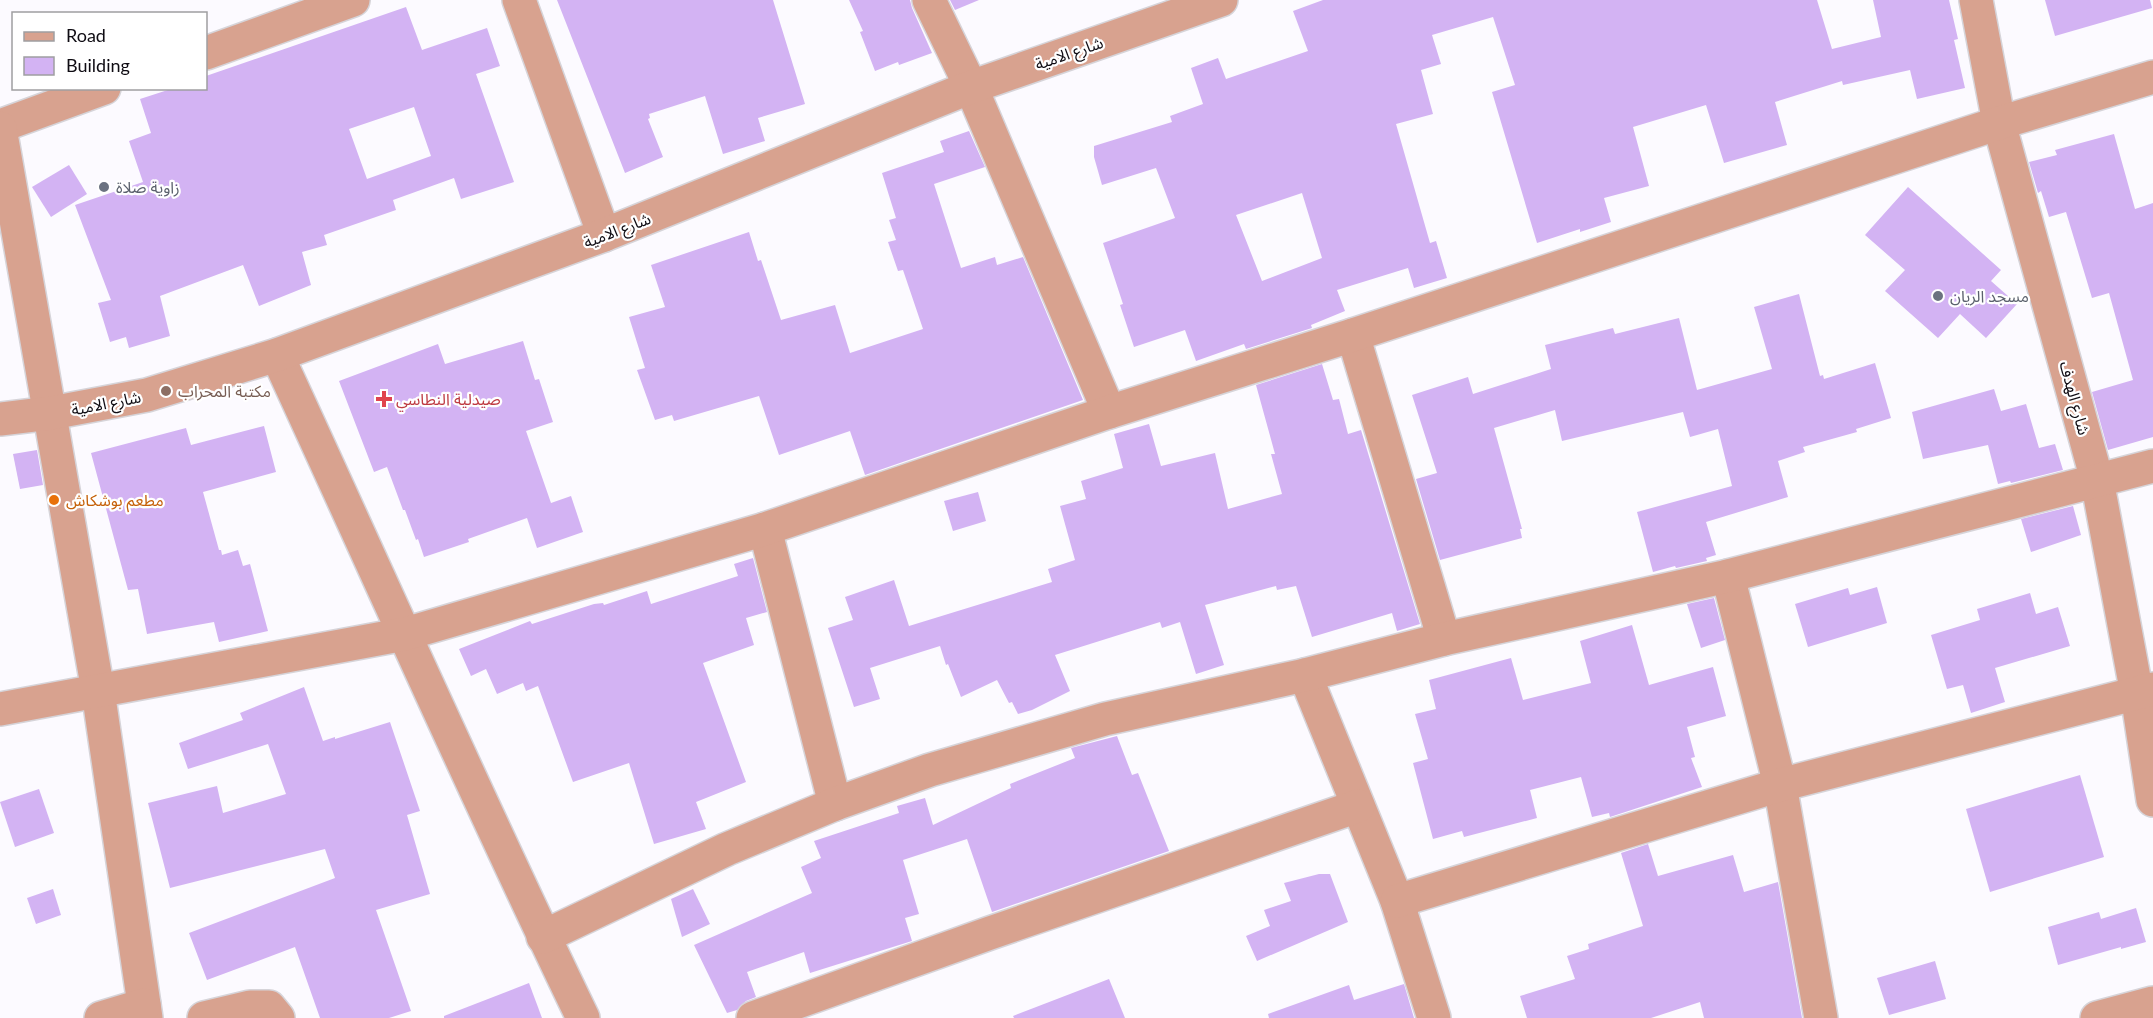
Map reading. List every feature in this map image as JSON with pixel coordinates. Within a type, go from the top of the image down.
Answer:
[{"type":"street","points":[[207,52],[353,0]]},
{"type":"street","points":[[519,0],[604,235]]},
{"type":"street","points":[[930,0],[971,87],[1109,411]]},
{"type":"street","name":"شارع الامية","points":[[0,419],[51,413],[147,395],[277,355],[604,235],[971,87],[1221,0]]},
{"type":"street","name":"شارع الهدف","points":[[1976,0],[1999,123],[2097,480],[2145,691],[2153,800]]},
{"type":"street","points":[[0,709],[405,634],[765,529],[1109,411],[1353,334],[1999,123],[2153,77]]},
{"type":"street","points":[[100,90],[0,127],[11,269],[51,413],[98,691],[145,1011],[101,1018]]},
{"type":"street","points":[[1353,334],[1444,639]]},
{"type":"street","points":[[277,355],[464,768],[582,1018]]},
{"type":"street","points":[[543,937],[728,849],[835,804],[930,770],[1105,719],[1305,675],[1444,639],[1728,576],[2153,466]]},
{"type":"street","points":[[765,529],[835,804]]},
{"type":"street","points":[[1728,576],[1780,785],[1821,1018]]},
{"type":"street","points":[[1305,675],[1397,901],[1434,1018]]},
{"type":"street","points":[[1397,901],[1780,785],[2145,691]]},
{"type":"street","points":[[753,1018],[1001,929],[1358,806]]},
{"type":"street","points":[[2097,1018],[2153,1003]]},
{"type":"street","points":[[204,1018],[250,1007],[268,1007],[278,1018]]},
{"type":"building","points":[[557,0],[773,0],[805,104],[758,118],[765,141],[723,154],[705,96],[649,114],[648,119],[663,157],[625,173]]},
{"type":"building","points":[[849,0],[910,0],[932,53],[875,71],[860,32],[863,31]]},
{"type":"building","points":[[950,0],[979,0],[955,10]]},
{"type":"building","points":[[1323,0],[1817,0],[1832,49],[1881,37],[1873,0],[1949,0],[1958,39],[1954,40],[1965,88],[1917,99],[1910,70],[1843,85],[1842,81],[1775,102],[1787,145],[1724,163],[1706,105],[1633,127],[1649,186],[1604,198],[1611,222],[1537,243],[1492,92],[1515,85],[1493,17],[1432,35],[1441,64],[1421,70],[1433,114],[1396,124],[1430,243],[1436,241],[1447,278],[1414,288],[1408,268],[1337,290],[1345,311],[1311,325],[1312,328],[1246,349],[1244,344],[1196,361],[1185,330],[1134,347],[1103,243],[1175,218],[1156,168],[1102,185],[1094,157],[1094,146],[1172,122],[1170,116],[1203,104],[1191,68],[1218,58],[1226,79],[1308,51],[1293,11]],"holes":[[[1302,193],[1322,258],[1262,281],[1236,215]]]},
{"type":"building","points":[[2045,0],[2150,0],[2152,8],[2055,36]]},
{"type":"building","points":[[406,7],[422,50],[487,28],[500,66],[476,74],[514,182],[461,199],[454,178],[393,200],[396,210],[324,235],[327,245],[302,252],[311,285],[259,306],[243,265],[160,296],[170,336],[129,348],[126,337],[110,342],[98,303],[111,300],[75,205],[143,182],[129,141],[151,133],[140,99],[168,90],[207,90],[207,76]],"holes":[[[414,107],[431,156],[367,179],[349,129]]]},
{"type":"building","points":[[969,131],[985,167],[934,184],[961,268],[995,257],[997,265],[1023,257],[1083,400],[865,475],[850,431],[779,455],[759,396],[674,421],[672,415],[655,420],[637,370],[645,368],[629,317],[665,307],[651,265],[749,232],[781,320],[835,305],[850,353],[923,329],[903,270],[898,271],[888,242],[896,240],[889,220],[896,218],[882,173],[944,152],[940,141]]},
{"type":"building","points":[[2114,134],[2135,209],[2153,203],[2153,437],[2108,450],[2092,392],[2133,380],[2109,293],[2092,298],[2066,212],[2049,217],[2041,191],[2038,193],[2029,162],[2057,155],[2055,150]]},
{"type":"building","points":[[69,165],[87,194],[51,217],[32,187]]},
{"type":"building","points":[[1908,187],[2001,270],[1991,281],[2017,304],[1986,338],[1960,314],[1938,338],[1885,291],[1905,270],[1865,235]]},
{"type":"building","points":[[1799,294],[1820,376],[1823,375],[1824,379],[1875,363],[1891,418],[1856,429],[1857,432],[1803,447],[1805,452],[1778,461],[1788,497],[1706,522],[1716,555],[1706,558],[1707,561],[1653,572],[1637,512],[1732,486],[1718,429],[1690,437],[1683,412],[1562,441],[1555,410],[1494,428],[1522,529],[1520,529],[1522,538],[1440,560],[1416,479],[1437,473],[1412,395],[1468,377],[1473,394],[1551,369],[1545,345],[1613,328],[1615,334],[1679,318],[1697,390],[1772,369],[1754,307]]},
{"type":"building","points":[[523,341],[535,380],[539,379],[553,422],[526,431],[551,503],[571,496],[583,532],[537,548],[527,518],[468,539],[469,542],[424,557],[387,467],[374,472],[339,381],[438,344],[445,364]]},
{"type":"building","points":[[1322,364],[1333,400],[1339,399],[1348,434],[1361,430],[1420,624],[1397,631],[1392,613],[1312,637],[1296,586],[1277,590],[1276,586],[1205,605],[1224,665],[1196,674],[1180,622],[1162,628],[1160,622],[1055,655],[1070,691],[1032,710],[1018,714],[1012,702],[1009,703],[997,680],[961,697],[940,646],[870,668],[880,699],[854,707],[828,628],[853,620],[845,597],[894,580],[909,626],[1052,582],[1048,569],[1075,560],[1060,506],[1086,499],[1081,481],[1123,468],[1114,434],[1149,424],[1161,466],[1215,453],[1228,509],[1282,494],[1271,454],[1275,454],[1256,385]]},
{"type":"building","points":[[1994,389],[2001,411],[2026,404],[2039,448],[2055,444],[2063,470],[1998,484],[1988,445],[1923,459],[1912,412]]},
{"type":"building","points":[[264,426],[276,472],[203,492],[222,555],[238,550],[243,566],[250,564],[268,631],[219,642],[214,622],[147,634],[138,589],[128,590],[91,453],[186,428],[191,445]]},
{"type":"building","points":[[37,450],[43,485],[20,489],[13,454]]},
{"type":"building","points":[[978,492],[986,521],[953,531],[944,501]]},
{"type":"building","points":[[2073,506],[2081,535],[2031,552],[2021,519]]},
{"type":"building","points":[[753,558],[767,612],[746,618],[754,645],[703,663],[746,782],[696,802],[706,829],[654,844],[629,763],[573,782],[538,686],[526,691],[523,683],[497,694],[486,669],[471,676],[459,649],[530,621],[532,624],[594,604],[603,603],[604,605],[647,591],[651,604],[738,576],[734,564]]},
{"type":"building","points":[[1877,587],[1887,623],[1808,647],[1795,604],[1848,588],[1850,595]]},
{"type":"building","points":[[2030,593],[2036,614],[2058,607],[2070,646],[1995,668],[2005,702],[1971,713],[1963,685],[1947,689],[1931,635],[1980,620],[1977,609]]},
{"type":"building","points":[[1714,598],[1725,640],[1701,648],[1687,604]]},
{"type":"building","points":[[1632,625],[1649,685],[1713,667],[1726,716],[1687,727],[1695,757],[1691,758],[1702,787],[1610,817],[1609,813],[1592,817],[1581,777],[1530,790],[1537,818],[1464,837],[1462,831],[1433,839],[1413,763],[1428,759],[1415,714],[1436,709],[1429,680],[1511,658],[1523,700],[1591,683],[1580,641]]},
{"type":"building","points":[[304,687],[323,741],[390,722],[420,811],[407,815],[430,894],[376,910],[411,1011],[389,1018],[320,1018],[295,947],[207,980],[189,933],[335,878],[325,849],[170,888],[148,803],[217,786],[223,813],[286,794],[268,744],[188,769],[179,743],[243,720],[240,713]]},
{"type":"building","points":[[1117,736],[1132,775],[1138,773],[1169,851],[992,912],[967,839],[903,860],[919,914],[905,918],[912,941],[810,973],[804,952],[747,972],[756,997],[746,1001],[737,1010],[727,1013],[694,945],[812,893],[801,867],[821,858],[814,841],[899,813],[897,806],[925,798],[933,825],[1011,788],[1010,784],[1075,758],[1071,748]]},
{"type":"building","points":[[2080,775],[2104,857],[1990,892],[1966,809]]},
{"type":"building","points":[[39,789],[54,833],[15,847],[0,802]]},
{"type":"building","points":[[1648,844],[1658,876],[1733,855],[1744,892],[1778,882],[1802,1018],[1704,1018],[1700,1002],[1651,1018],[1527,1018],[1520,996],[1575,979],[1567,956],[1589,949],[1588,944],[1643,926],[1621,853]]},
{"type":"building","points":[[1319,874],[1330,874],[1348,922],[1257,961],[1246,936],[1270,926],[1264,910],[1291,901],[1284,883]]},
{"type":"building","points":[[53,889],[61,915],[36,924],[27,898]]},
{"type":"building","points":[[693,889],[710,924],[682,937],[671,899]]},
{"type":"building","points":[[2136,908],[2146,942],[2058,965],[2048,927],[2099,912],[2101,919]]},
{"type":"building","points":[[1935,961],[1946,999],[1889,1015],[1877,978]]},
{"type":"building","points":[[1109,979],[1125,1018],[1014,1018],[1013,1016]]},
{"type":"building","points":[[529,983],[542,1018],[444,1018],[444,1016]]},
{"type":"building","points":[[1404,984],[1414,1018],[1269,1018],[1268,1014],[1349,985],[1354,1000]]},
{"type":"place","name":"زاوية صلاة","points":[[104,187]]},
{"type":"place","name":"مسجد الريان","points":[[1938,296]]},
{"type":"place","name":"مكتبة المحراب","points":[[166,391]]},
{"type":"place","name":"صيدلية النطاسي","points":[[384,399]]},
{"type":"place","name":"مطعم بوشكاش","points":[[54,500]]}]
